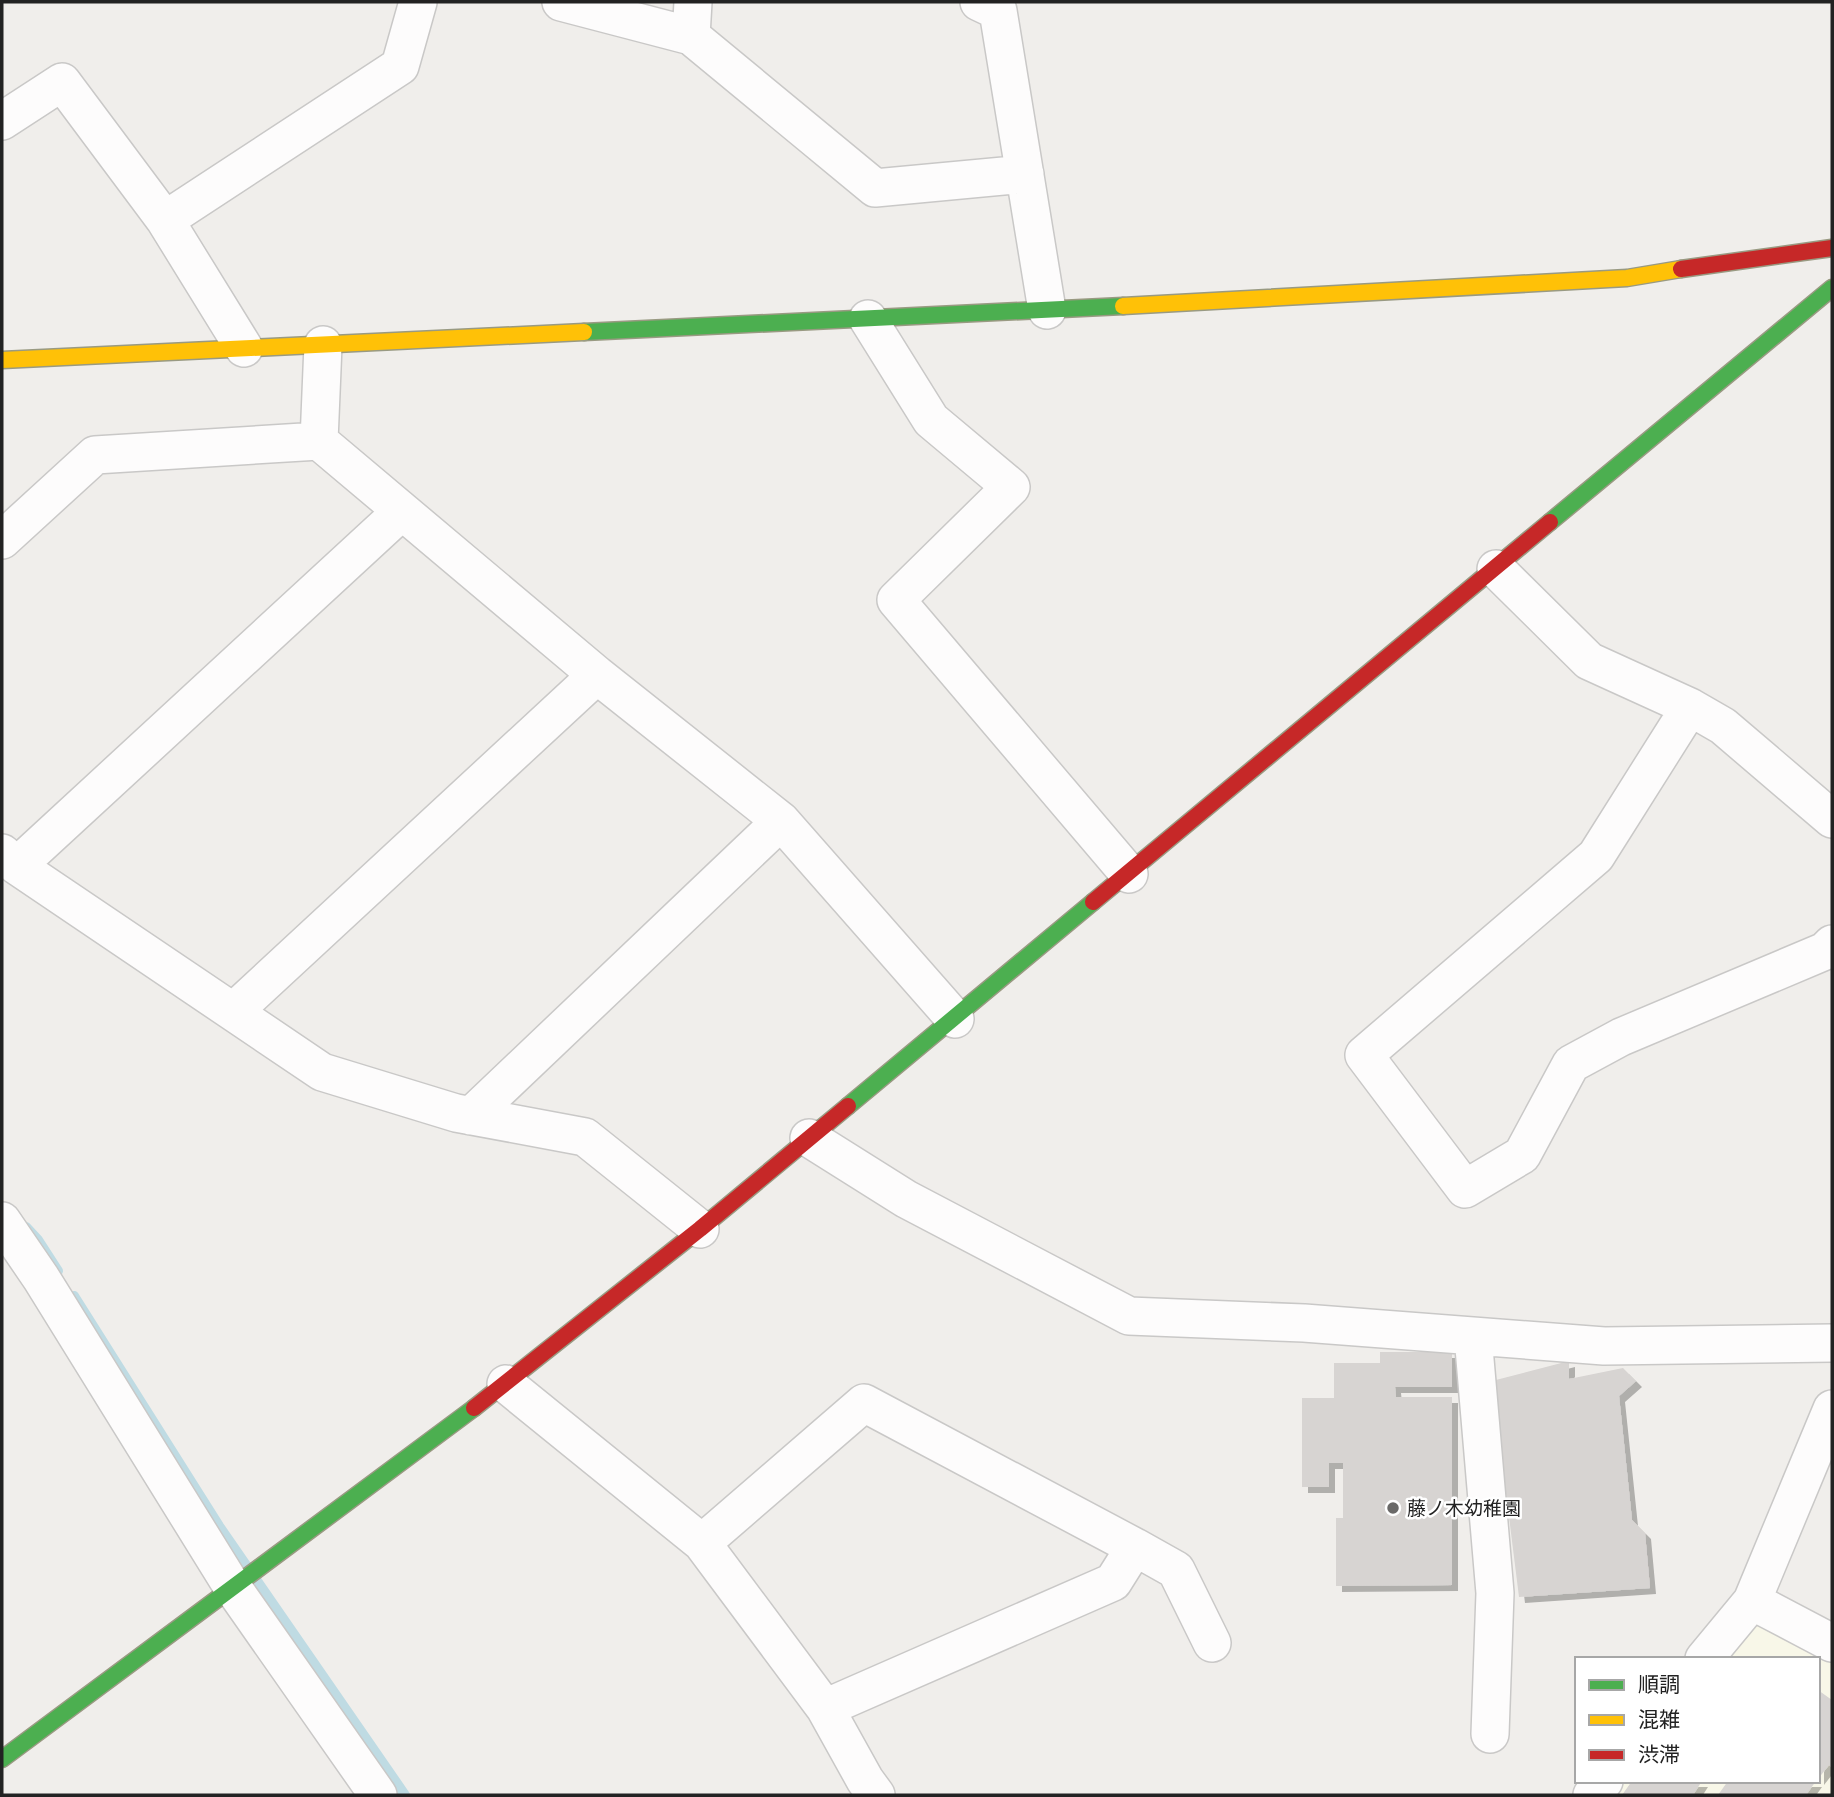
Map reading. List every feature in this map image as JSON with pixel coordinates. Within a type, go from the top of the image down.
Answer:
[{"type":"street","points":[[165,220],[400,66],[418,2]]},
{"type":"street","points":[[561,2],[692,19],[875,188],[1025,174]]},
{"type":"street","points":[[979,2],[998,11],[1047,310]]},
{"type":"street","points":[[2,121],[62,82],[165,220],[244,348]]},
{"type":"street","points":[[2,360],[1047,310],[1627,278],[1749,258],[1832,248]]},
{"type":"street","points":[[2,1759],[506,1384],[700,1229],[1832,288]]},
{"type":"street","points":[[868,319],[932,420],[1011,488],[896,600],[1129,874]]},
{"type":"street","points":[[319,441],[323,345]]},
{"type":"street","points":[[2,540],[94,455],[319,441],[597,675],[781,821],[955,1019]]},
{"type":"street","points":[[401,512],[9,859],[322,1072],[456,1113],[585,1137],[700,1229]]},
{"type":"street","points":[[1496,569],[1589,661],[1690,707],[1723,726],[1832,819]]},
{"type":"street","points":[[234,1011],[597,675]]},
{"type":"street","points":[[1690,707],[1596,856],[1364,1055],[1465,1189],[1522,1155],[1571,1064],[1621,1037],[1825,951],[1832,944]]},
{"type":"street","points":[[471,1116],[781,821]]},
{"type":"street","points":[[809,1138],[906,1199],[1129,1316],[1304,1323],[1604,1346],[1832,1343]]},
{"type":"street","points":[[2,1222],[48,1289],[236,1586],[377,1795]]},
{"type":"street","points":[[1473,1336],[1495,1593],[1490,1734]]},
{"type":"street","points":[[506,1384],[702,1544],[825,1708],[876,1795]]},
{"type":"street","points":[[702,1544],[864,1403],[1176,1570],[1212,1643]]},
{"type":"street","points":[[1706,1657],[1752,1601],[1832,1409]]},
{"type":"street","points":[[825,1708],[1113,1582],[1135,1547]]},
{"type":"street","points":[[1752,1601],[1832,1643]]},
{"type":"shaded area","points":[[1752,1601],[1832,1643],[1832,1795],[1598,1795],[1607,1783],[1820,1783],[1820,1657],[1708,1657]]},
{"type":"building","points":[[1380,1352],[1452,1352],[1452,1387],[1395,1387],[1396,1397],[1452,1397],[1452,1585],[1336,1586],[1336,1518],[1343,1518],[1343,1463],[1329,1463],[1329,1487],[1302,1487],[1302,1398],[1334,1398],[1334,1363],[1380,1363]]},
{"type":"building","points":[[1569,1361],[1569,1379],[1623,1368],[1636,1381],[1619,1396],[1632,1520],[1645,1533],[1650,1588],[1519,1597],[1492,1381]]},
{"type":"building","points":[[1820,1691],[1832,1700],[1832,1767],[1829,1765],[1820,1776]]},
{"type":"building","points":[[1631,1783],[1701,1783],[1693,1795],[1622,1795]]},
{"type":"building","points":[[1727,1783],[1815,1783],[1806,1795],[1718,1795]]},
{"type":"waterway","points":[[26,1227],[58,1271]]},
{"type":"waterway","points":[[74,1296],[219,1526],[405,1795]]},
{"type":"traffic: fast","points":[[1550,522],[1832,288]]},
{"type":"traffic: fast","points":[[584,332],[1123,306]]},
{"type":"traffic: fast","points":[[848,1106],[1093,902]]},
{"type":"traffic: fast","points":[[2,1759],[474,1408]]},
{"type":"traffic: slow","points":[[1123,306],[1627,278],[1681,269]]},
{"type":"traffic: slow","points":[[2,360],[584,332]]},
{"type":"traffic: jam","points":[[1681,269],[1832,248]]},
{"type":"traffic: jam","points":[[1093,902],[1550,522]]},
{"type":"traffic: jam","points":[[474,1408],[700,1229],[848,1106]]},
{"type":"place","name":"藤ノ木幼稚園","points":[[1393,1508]]}]
